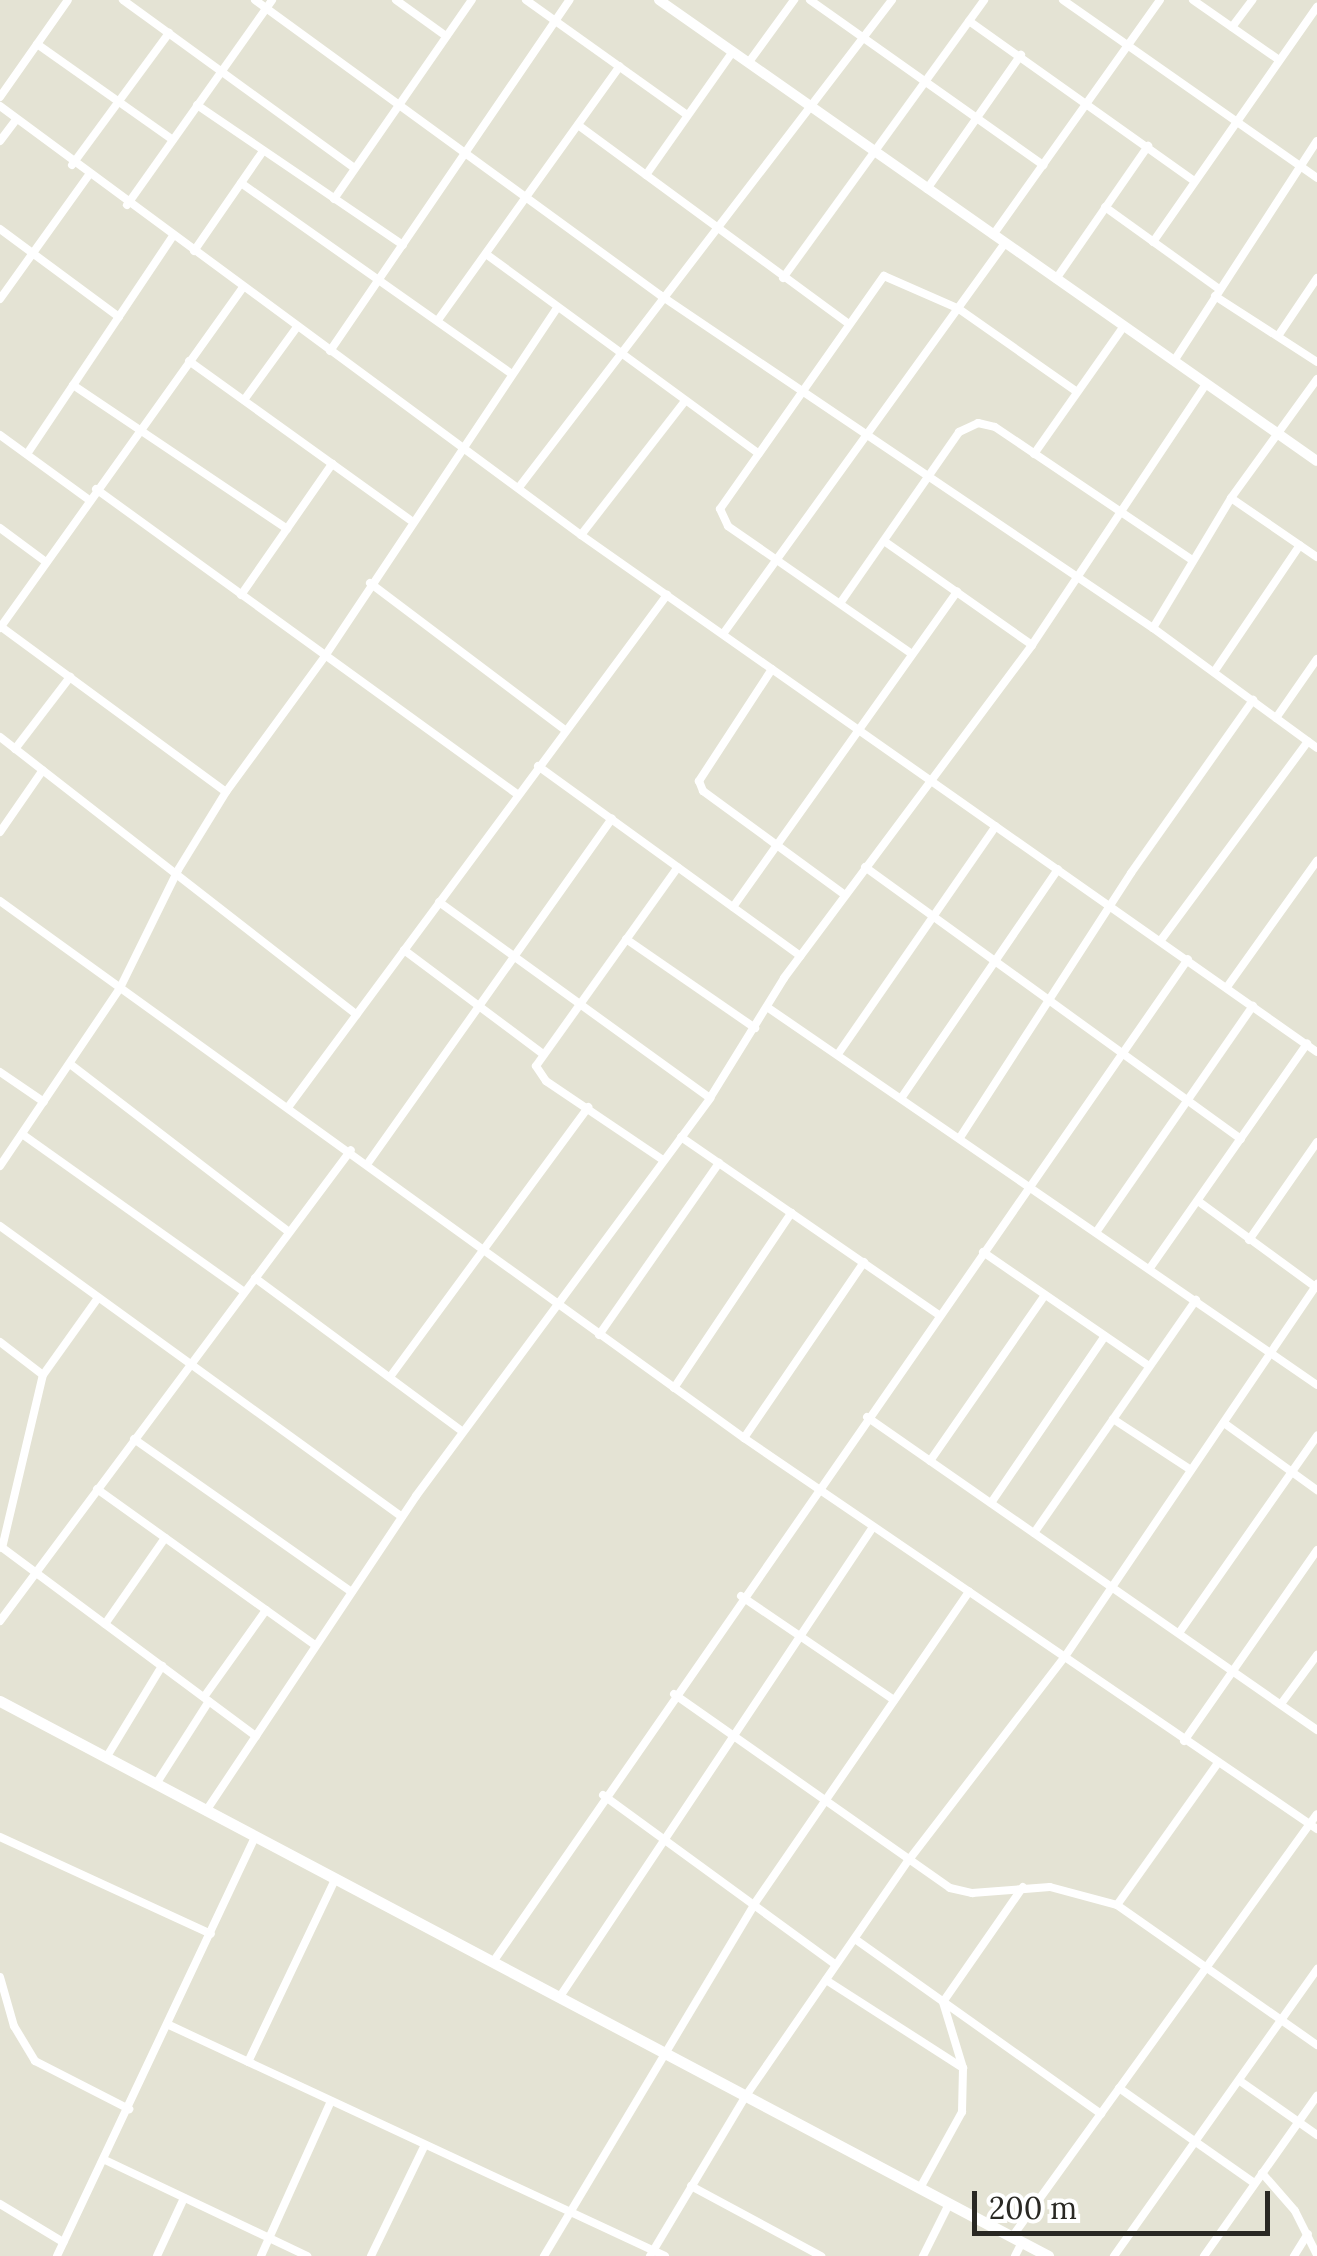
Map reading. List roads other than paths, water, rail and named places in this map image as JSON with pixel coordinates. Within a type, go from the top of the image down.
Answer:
[{"type":"main road","points":[[0,1701],[1048,2256]]},
{"type":"street","points":[[0,97],[68,0]]},
{"type":"street","points":[[123,0],[354,168]]},
{"type":"street","points":[[255,0],[269,4],[660,295],[1153,628],[1317,748]]},
{"type":"street","points":[[396,0],[446,36]]},
{"type":"street","points":[[334,198],[472,0]]},
{"type":"street","points":[[526,0],[687,116]]},
{"type":"street","points":[[330,351],[569,0]]},
{"type":"street","points":[[659,0],[1317,462]]},
{"type":"street","points":[[748,62],[794,0]]},
{"type":"street","points":[[810,0],[1042,165]]},
{"type":"street","points":[[520,486],[660,295],[892,0]]},
{"type":"street","points":[[783,278],[878,154],[984,0]]},
{"type":"street","points":[[1063,0],[1317,178]]},
{"type":"street","points":[[993,235],[1160,0]]},
{"type":"street","points":[[1193,0],[1279,60]]},
{"type":"street","points":[[1232,27],[1252,0]]},
{"type":"street","points":[[127,206],[269,4]]},
{"type":"street","points":[[1153,242],[1317,6]]},
{"type":"street","points":[[970,22],[1193,180]]},
{"type":"street","points":[[72,165],[169,33]]},
{"type":"street","points":[[37,44],[173,140]]},
{"type":"street","points":[[646,175],[733,51]]},
{"type":"street","points":[[928,189],[1021,55]]},
{"type":"street","points":[[438,320],[620,66]]},
{"type":"street","points":[[197,105],[403,246]]},
{"type":"street","points":[[0,106],[127,206],[461,443],[581,535],[1317,1052]]},
{"type":"street","points":[[0,141],[16,120]]},
{"type":"street","points":[[578,125],[713,228],[846,322]]},
{"type":"street","points":[[1174,362],[1317,141]]},
{"type":"street","points":[[1056,279],[1148,146]]},
{"type":"street","points":[[194,251],[264,151]]},
{"type":"street","points":[[0,298],[88,176]]},
{"type":"street","points":[[241,183],[510,372]]},
{"type":"street","points":[[1106,207],[1317,362]]},
{"type":"street","points":[[0,229],[119,317]]},
{"type":"street","points":[[27,454],[173,236]]},
{"type":"street","points":[[724,634],[1005,243]]},
{"type":"street","points":[[486,254],[759,454]]},
{"type":"street","points":[[912,654],[721,518],[720,510],[846,322],[884,276],[959,309],[1078,392]]},
{"type":"street","points":[[1278,336],[1317,278]]},
{"type":"street","points":[[226,792],[0,627],[243,287]]},
{"type":"street","points":[[0,1166],[120,988],[178,870],[226,792],[325,656],[461,443],[556,308]]},
{"type":"street","points":[[244,400],[297,326]]},
{"type":"street","points":[[1034,454],[1124,326]]},
{"type":"street","points":[[189,360],[410,520]]},
{"type":"street","points":[[1153,628],[1231,498],[1317,379]]},
{"type":"street","points":[[206,1811],[462,1431],[710,1098],[800,956],[1032,645],[1206,384]]},
{"type":"street","points":[[73,385],[287,528]]},
{"type":"street","points":[[581,535],[685,401]]},
{"type":"street","points":[[841,602],[969,424],[995,427],[1192,560]]},
{"type":"street","points":[[0,435],[88,500]]},
{"type":"street","points":[[241,595],[332,464]]},
{"type":"street","points":[[96,489],[517,794]]},
{"type":"street","points":[[1231,498],[1317,557]]},
{"type":"street","points":[[0,528],[46,562]]},
{"type":"street","points":[[884,542],[1032,645]]},
{"type":"street","points":[[1214,672],[1300,545]]},
{"type":"street","points":[[370,583],[565,730]]},
{"type":"street","points":[[733,907],[957,592]]},
{"type":"street","points":[[289,1106],[667,595]]},
{"type":"street","points":[[1276,718],[1317,659]]},
{"type":"street","points":[[772,669],[699,781],[703,791],[845,894]]},
{"type":"street","points":[[15,748],[70,677]]},
{"type":"street","points":[[961,1136],[1253,700]]},
{"type":"street","points":[[0,737],[178,870],[358,1015]]},
{"type":"street","points":[[1161,940],[1308,741]]},
{"type":"street","points":[[538,766],[800,956]]},
{"type":"street","points":[[0,832],[43,770]]},
{"type":"street","points":[[368,1163],[612,819]]},
{"type":"street","points":[[838,1054],[996,826]]},
{"type":"street","points":[[1227,987],[1317,862]]},
{"type":"street","points":[[663,1160],[539,1075],[543,1054],[678,867]]},
{"type":"street","points":[[865,867],[1241,1139]]},
{"type":"street","points":[[902,1097],[1058,869]]},
{"type":"street","points":[[0,900],[744,1438],[1314,1826]]},
{"type":"street","points":[[439,902],[710,1098]]},
{"type":"street","points":[[626,939],[755,1028]]},
{"type":"street","points":[[404,950],[543,1054]]},
{"type":"street","points":[[492,1963],[602,1794],[1188,959]]},
{"type":"street","points":[[1097,1232],[1254,1006]]},
{"type":"street","points":[[767,1008],[961,1136],[1317,1385]]},
{"type":"street","points":[[1150,1268],[1307,1044]]},
{"type":"street","points":[[70,1064],[289,1232]]},
{"type":"street","points":[[0,1072],[44,1102]]},
{"type":"street","points":[[390,1378],[588,1108]]},
{"type":"street","points":[[22,1134],[244,1292]]},
{"type":"street","points":[[680,1137],[939,1315]]},
{"type":"street","points":[[1249,1240],[1317,1142]]},
{"type":"street","points":[[0,1621],[350,1150]]},
{"type":"street","points":[[599,1335],[719,1163]]},
{"type":"street","points":[[652,2253],[745,2096],[908,1861],[1064,1658],[1316,1286],[1198,1201]]},
{"type":"street","points":[[674,1388],[791,1213]]},
{"type":"street","points":[[0,1226],[402,1517]]},
{"type":"street","points":[[983,1252],[1149,1366]]},
{"type":"street","points":[[744,1438],[864,1262]]},
{"type":"street","points":[[255,1278],[462,1431]]},
{"type":"street","points":[[930,1461],[1045,1295]]},
{"type":"street","points":[[98,1298],[43,1375],[1,1547],[256,1736]]},
{"type":"street","points":[[1034,1533],[1196,1300]]},
{"type":"street","points":[[991,1503],[1104,1336]]},
{"type":"street","points":[[0,1342],[43,1375]]},
{"type":"street","points":[[868,1418],[1317,1730]]},
{"type":"street","points":[[1112,1419],[1191,1470]]},
{"type":"street","points":[[1224,1422],[1317,1490]]},
{"type":"street","points":[[1179,1632],[1317,1436]]},
{"type":"street","points":[[134,1439],[352,1592]]},
{"type":"street","points":[[97,1489],[315,1645]]},
{"type":"street","points":[[559,1998],[872,1527]]},
{"type":"street","points":[[105,1624],[165,1538]]},
{"type":"street","points":[[1184,1740],[1317,1550]]},
{"type":"street","points":[[544,2256],[661,2052],[754,1904],[969,1592]]},
{"type":"street","points":[[741,1596],[894,1700]]},
{"type":"street","points":[[156,1784],[266,1610]]},
{"type":"street","points":[[1280,1704],[1317,1655]]},
{"type":"street","points":[[106,1758],[162,1666]]},
{"type":"street","points":[[674,1694],[908,1861],[961,1892],[1023,1886],[1086,1893],[1117,1905],[1317,2045]]},
{"type":"street","points":[[1117,1905],[1218,1763]]},
{"type":"street","points":[[602,1794],[836,1965]]},
{"type":"street","points":[[1015,2256],[1017,2239],[1101,2114],[1314,1826],[1317,1814]]},
{"type":"street","points":[[0,1837],[210,1934]]},
{"type":"street","points":[[58,2256],[255,1837]]},
{"type":"street","points":[[248,2062],[336,1880]]},
{"type":"street","points":[[943,2002],[1023,1886]]},
{"type":"street","points":[[854,1939],[1101,2114]]},
{"type":"street","points":[[1114,2256],[1317,1969]]},
{"type":"street","points":[[0,1977],[14,2026],[35,2060],[129,2108]]},
{"type":"street","points":[[826,1980],[963,2068]]},
{"type":"street","points":[[920,2188],[962,2112],[963,2068],[943,2002]]},
{"type":"street","points":[[169,2024],[665,2256]]},
{"type":"street","points":[[1240,2081],[1317,2135]]},
{"type":"street","points":[[1119,2088],[1254,2184]]},
{"type":"street","points":[[1204,2256],[1317,2096]]},
{"type":"street","points":[[261,2256],[331,2101]]},
{"type":"street","points":[[370,2256],[424,2145]]},
{"type":"street","points":[[105,2160],[308,2256]]},
{"type":"street","points":[[1262,2172],[1308,2234],[1317,2255]]},
{"type":"street","points":[[692,2186],[821,2256]]},
{"type":"street","points":[[157,2256],[184,2198]]},
{"type":"street","points":[[0,2204],[63,2242]]},
{"type":"street","points":[[924,2256],[949,2204]]},
{"type":"street","points":[[1294,2256],[1308,2234]]}]
